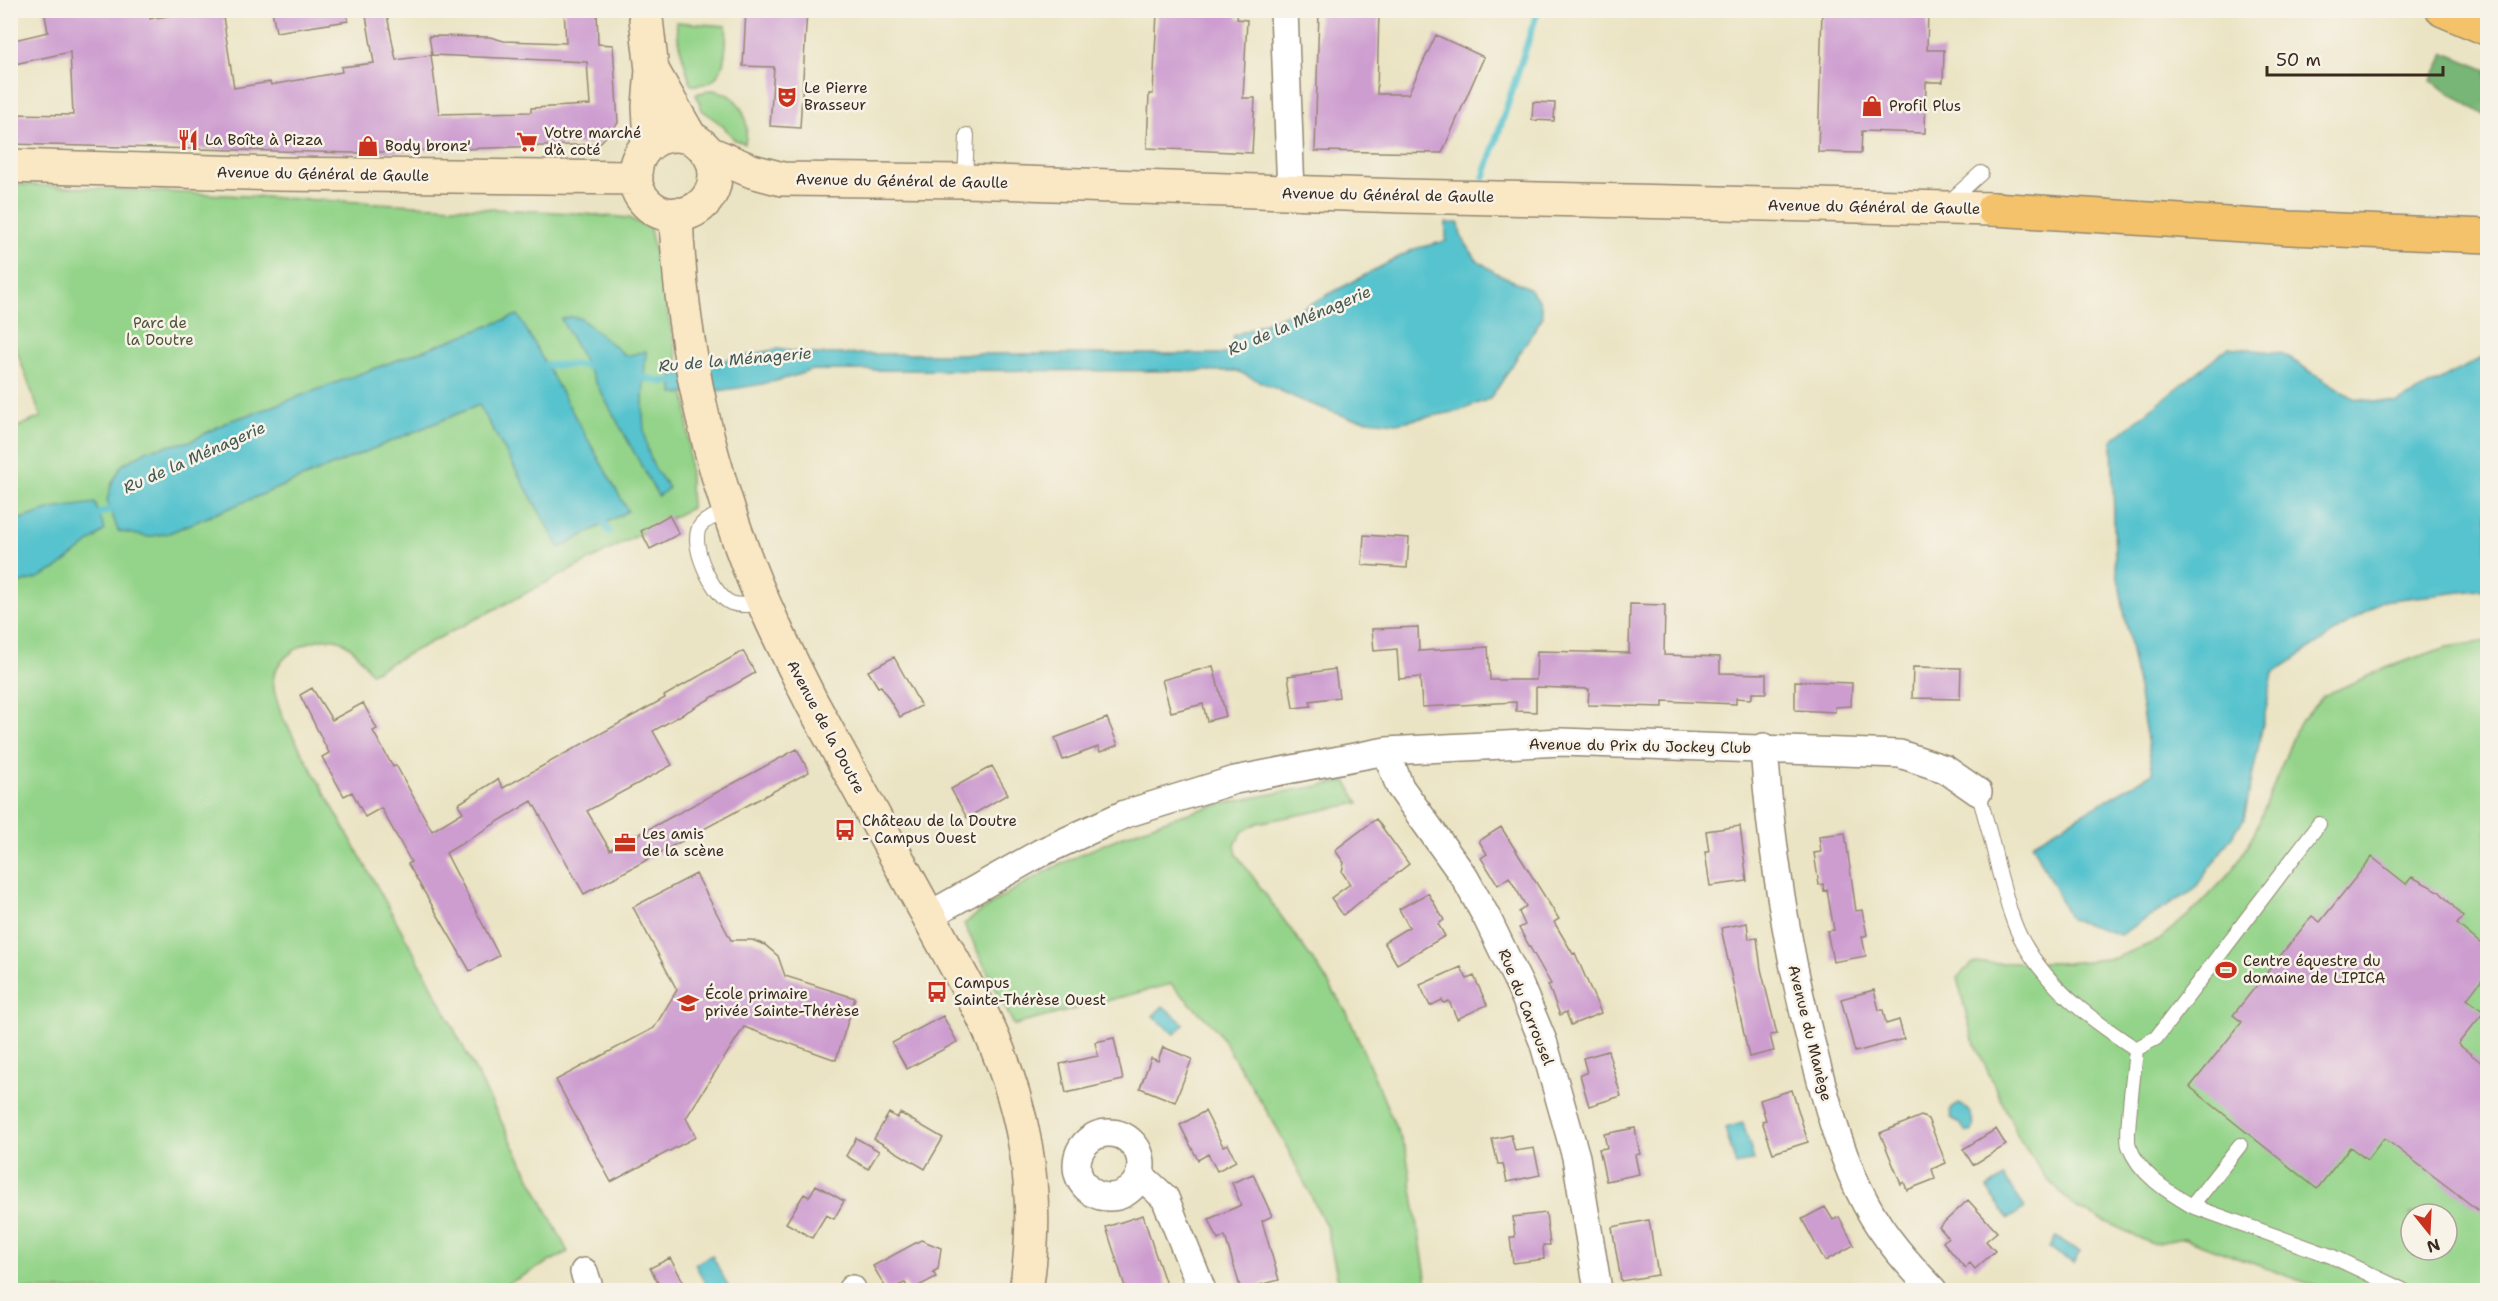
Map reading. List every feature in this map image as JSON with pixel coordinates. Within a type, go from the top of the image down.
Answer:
[{"type":"highway","points":[[2443,10],[2487,28]]},
{"type":"highway","points":[[1994,210],[2290,228],[2487,236]]},
{"type":"main road","points":[[645,10],[652,70],[649,105],[651,143]]},
{"type":"main road","points":[[652,70],[699,145],[715,176],[713,188],[699,207],[676,214],[664,213],[653,207],[644,199],[636,178],[637,164],[651,143],[676,134],[699,145]]},
{"type":"main road","name":"Avenue du Général de Gaulle","points":[[699,145],[752,171],[782,179],[1994,210]]},
{"type":"main road","name":"Avenue du Général de Gaulle","points":[[10,166],[277,174],[636,178]]},
{"type":"main road","name":"Avenue du Général de Gaulle","points":[[707,198],[782,179]]},
{"type":"main road","name":"Avenue de la Doutre","points":[[676,214],[682,304],[689,350],[703,413],[742,549],[812,703],[986,1023],[1009,1082],[1023,1128],[1031,1196],[1032,1230],[1026,1290]]},
{"type":"street","points":[[1284,10],[1291,193]]},
{"type":"street","name":"Avenue du Prix du Jockey Club","points":[[928,916],[1040,853],[1125,814],[1235,780],[1386,752],[1561,742],[1764,747],[1900,754],[1945,769],[1978,792]]},
{"type":"street","name":"Avenue du Manège","points":[[1764,747],[1776,868],[1788,944],[1804,1015],[1840,1144],[1855,1182],[1874,1218],[1907,1262],[1933,1290]]},
{"type":"street","name":"Rue du Carrousel","points":[[1386,752],[1400,787],[1465,878],[1487,918],[1543,1041],[1576,1157],[1598,1290]]},
{"type":"street","points":[[1140,1175],[1165,1198],[1202,1290]]},
{"type":"lane","points":[[965,182],[967,135]]},
{"type":"lane","points":[[1942,208],[1981,173]]},
{"type":"lane","points":[[1978,792],[2009,909],[2022,941],[2040,968],[2066,997],[2103,1027],[2136,1048]]},
{"type":"lane","points":[[2136,1048],[2156,1038],[2319,824]]},
{"type":"lane","points":[[2136,1048],[2128,1144],[2138,1162],[2153,1180],[2192,1206],[2331,1256],[2403,1290]]},
{"type":"lane","points":[[2192,1206],[2240,1145]]},
{"type":"green space","points":[[676,22],[726,26],[724,61],[718,74],[708,83],[691,85],[679,44]]},
{"type":"green space","points":[[2445,53],[2487,70],[2487,117],[2431,81]]},
{"type":"green space","points":[[711,90],[729,96],[741,108],[746,124],[745,143],[735,140],[722,125],[702,110],[696,94]]},
{"type":"green space","name":"Parc de la Doutre","points":[[11,184],[572,213],[629,218],[650,229],[687,405],[691,508],[371,673],[359,656],[343,642],[324,639],[303,645],[284,658],[273,680],[282,716],[428,978],[568,1252],[496,1290],[11,1290],[10,430],[41,417],[11,335]]},
{"type":"green space","name":"Centre équestre du domaine de LIPICA","points":[[2487,641],[2487,1290],[2326,1290],[2183,1238],[2152,1244],[2077,1208],[2046,1178],[2020,1140],[1973,1040],[1957,978],[1972,963],[2068,963],[2115,958],[2157,941],[2198,907],[2233,870],[2254,834],[2298,725],[2323,696],[2388,667],[2447,647]]},
{"type":"green space","points":[[1346,781],[1359,803],[1257,823],[1243,831],[1235,845],[1237,855],[1320,970],[1347,1013],[1406,1151],[1428,1290],[1340,1290],[1327,1228],[1277,1128],[1217,1030],[1171,984],[1014,1025],[964,924],[1046,871],[1141,829],[1220,804]]},
{"type":"water","points":[[1446,223],[1459,223],[1461,236],[1476,259],[1496,273],[1529,288],[1540,302],[1543,316],[1489,399],[1459,411],[1396,423],[1350,418],[1305,402],[1237,371],[811,370],[780,380],[743,387],[673,394],[673,373],[675,371],[778,349],[809,354],[1234,354],[1233,336],[1307,306],[1414,249],[1446,241]]},
{"type":"water","points":[[518,315],[628,511],[560,548],[479,405],[169,533],[148,537],[118,531],[107,500],[112,483],[122,465],[148,450],[191,441],[229,421]]},
{"type":"water","points":[[580,318],[626,356],[646,351],[644,434],[652,464],[669,488],[658,496],[561,319]]},
{"type":"water","points":[[2229,347],[2281,353],[2355,399],[2397,403],[2487,355],[2487,589],[2382,601],[2273,673],[2244,819],[2194,890],[2120,935],[2070,919],[2032,843],[2153,773],[2115,561],[2112,440]]},
{"type":"water","points":[[95,503],[105,530],[56,569],[38,578],[11,586],[11,522],[52,509]]},
{"type":"water","points":[[1163,1006],[1184,1024],[1175,1034],[1153,1016]]},
{"type":"water","points":[[1959,1104],[1968,1110],[1971,1116],[1974,1127],[1971,1132],[1966,1132],[1960,1123],[1951,1118],[1950,1109]]},
{"type":"water","points":[[1743,1123],[1754,1160],[1736,1165],[1725,1128]]},
{"type":"water","points":[[2004,1177],[2025,1208],[2008,1219],[1987,1188]]},
{"type":"water","points":[[2056,1237],[2080,1252],[2073,1263],[2049,1248]]},
{"type":"water","points":[[712,1255],[730,1290],[709,1290],[695,1264]]},
{"type":"building","points":[[44,10],[149,10],[150,19],[206,10],[222,10],[234,88],[270,82],[271,85],[342,72],[341,67],[374,63],[365,10],[386,10],[396,60],[431,55],[439,114],[531,112],[531,108],[590,105],[587,62],[432,55],[429,36],[490,37],[504,41],[566,43],[564,10],[597,10],[598,44],[613,45],[618,123],[599,144],[353,153],[10,144],[10,114],[73,115],[70,52],[10,65],[10,41],[48,32]]},
{"type":"building","points":[[272,10],[347,10],[348,21],[276,32]]},
{"type":"building","name":"Le Pierre Brasseur","points":[[746,10],[807,10],[800,128],[770,126],[774,67],[743,66]]},
{"type":"building","points":[[1199,10],[1238,10],[1237,19],[1247,20],[1243,98],[1255,98],[1252,153],[1147,148],[1149,94],[1153,94],[1157,12],[1199,14]]},
{"type":"building","points":[[1319,10],[1379,10],[1377,94],[1408,94],[1436,35],[1484,57],[1442,153],[1315,151]]},
{"type":"building","name":"Profil Plus","points":[[1822,10],[1928,10],[1927,50],[1944,50],[1943,82],[1926,82],[1925,133],[1862,131],[1861,153],[1818,152]]},
{"type":"building","points":[[1533,102],[1555,103],[1554,121],[1532,120]]},
{"type":"building","points":[[669,515],[679,534],[650,549],[641,531]]},
{"type":"building","points":[[1364,535],[1409,538],[1407,568],[1362,565]]},
{"type":"building","points":[[1630,604],[1665,605],[1664,655],[1720,657],[1720,673],[1766,674],[1766,693],[1752,693],[1752,698],[1749,699],[1736,698],[1736,704],[1663,701],[1663,707],[1588,705],[1589,689],[1536,687],[1536,712],[1516,711],[1516,702],[1422,707],[1420,677],[1399,679],[1397,649],[1374,651],[1372,629],[1418,627],[1419,651],[1488,647],[1490,680],[1536,680],[1537,651],[1629,653]]},
{"type":"building","points":[[743,651],[755,673],[653,731],[672,765],[587,811],[610,850],[797,749],[809,772],[584,894],[532,801],[446,853],[499,956],[470,971],[408,864],[411,862],[381,808],[365,817],[352,792],[344,796],[322,757],[329,753],[300,695],[312,688],[332,720],[363,703],[377,729],[373,731],[393,767],[396,765],[432,831],[463,812],[458,804],[498,779],[503,788],[665,698],[664,696]]},
{"type":"building","points":[[894,657],[921,706],[900,717],[881,686],[878,687],[868,671]]},
{"type":"building","points":[[1213,666],[1226,716],[1207,721],[1203,704],[1171,712],[1162,680]]},
{"type":"building","points":[[1913,667],[1961,668],[1960,699],[1912,698]]},
{"type":"building","points":[[1335,669],[1339,697],[1310,701],[1311,706],[1293,708],[1288,676]]},
{"type":"building","points":[[1795,681],[1852,683],[1851,706],[1835,707],[1835,712],[1795,710]]},
{"type":"building","points":[[1107,718],[1118,745],[1100,752],[1098,747],[1063,760],[1055,738]]},
{"type":"building","points":[[992,766],[1008,794],[967,818],[951,789]]},
{"type":"building","points":[[1376,819],[1409,864],[1343,915],[1331,898],[1350,884],[1342,872],[1344,863],[1335,850]]},
{"type":"building","points":[[1740,826],[1747,881],[1710,886],[1705,852],[1709,852],[1706,831]]},
{"type":"building","points":[[1501,827],[1559,919],[1554,922],[1573,954],[1575,953],[1601,1013],[1571,1025],[1566,1012],[1560,1015],[1548,985],[1551,984],[1519,928],[1525,925],[1519,912],[1526,906],[1509,877],[1498,885],[1481,858],[1487,854],[1479,841]]},
{"type":"building","points":[[1845,833],[1856,911],[1862,910],[1867,935],[1862,937],[1866,956],[1833,962],[1827,931],[1834,930],[1827,890],[1824,891],[1823,884],[1819,885],[1814,853],[1821,852],[1819,836]]},
{"type":"building","points":[[2372,857],[2406,884],[2412,877],[2439,891],[2463,917],[2457,924],[2487,949],[2487,973],[2467,999],[2484,1012],[2458,1044],[2487,1067],[2487,1217],[2384,1138],[2367,1160],[2350,1147],[2317,1189],[2190,1087],[2242,1022],[2233,1015],[2312,916],[2320,922]]},
{"type":"building","points":[[696,874],[731,940],[752,940],[765,945],[778,956],[785,976],[855,998],[836,1060],[744,1027],[686,1118],[696,1137],[611,1182],[556,1080],[654,1028],[677,990],[633,907]]},
{"type":"building","points":[[1428,893],[1444,920],[1438,924],[1445,936],[1397,964],[1384,942],[1409,927],[1399,909]]},
{"type":"building","points":[[1747,923],[1749,939],[1757,938],[1761,969],[1777,1034],[1770,1035],[1774,1051],[1749,1057],[1721,928]]},
{"type":"building","points":[[1461,967],[1467,979],[1474,976],[1487,1005],[1457,1019],[1449,1001],[1444,1003],[1442,1000],[1430,1006],[1420,985]]},
{"type":"building","points":[[1874,990],[1879,1010],[1883,1010],[1886,1024],[1899,1020],[1904,1039],[1855,1052],[1841,999]]},
{"type":"building","points":[[943,1016],[957,1042],[907,1069],[892,1043]]},
{"type":"building","points":[[1114,1038],[1123,1080],[1066,1093],[1060,1064],[1098,1056],[1095,1042]]},
{"type":"building","points":[[1163,1047],[1192,1059],[1175,1102],[1140,1088],[1151,1058],[1158,1061]]},
{"type":"building","points":[[1608,1051],[1621,1096],[1589,1106],[1580,1075],[1587,1073],[1583,1058]]},
{"type":"building","points":[[1792,1090],[1808,1142],[1773,1153],[1762,1121],[1766,1120],[1760,1100]]},
{"type":"building","points":[[1205,1111],[1223,1146],[1228,1144],[1236,1161],[1217,1171],[1208,1154],[1198,1160],[1180,1125]]},
{"type":"building","points":[[889,1113],[897,1118],[900,1113],[943,1138],[925,1169],[874,1139]]},
{"type":"building","points":[[1921,1116],[1928,1119],[1946,1163],[1932,1169],[1935,1179],[1907,1190],[1904,1182],[1901,1184],[1880,1133]]},
{"type":"building","points":[[1635,1128],[1640,1154],[1635,1155],[1639,1174],[1606,1181],[1599,1149],[1607,1148],[1604,1134]]},
{"type":"building","points":[[1996,1129],[2006,1145],[1973,1165],[1963,1149]]},
{"type":"building","points":[[1511,1135],[1515,1151],[1534,1148],[1540,1175],[1507,1182],[1503,1164],[1498,1164],[1492,1139]]},
{"type":"building","points":[[856,1138],[879,1151],[868,1169],[846,1156]]},
{"type":"building","points":[[1253,1174],[1272,1216],[1262,1221],[1279,1280],[1241,1290],[1225,1236],[1218,1240],[1209,1219],[1241,1205],[1232,1183]]},
{"type":"building","points":[[816,1185],[844,1201],[834,1219],[826,1215],[812,1238],[786,1223],[804,1194],[809,1197]]},
{"type":"building","points":[[1968,1200],[1997,1232],[1986,1241],[1995,1251],[1975,1269],[1970,1263],[1965,1268],[1943,1242],[1948,1237],[1939,1227]]},
{"type":"building","points":[[1825,1207],[1833,1220],[1839,1217],[1854,1245],[1825,1261],[1802,1219]]},
{"type":"building","points":[[1546,1213],[1550,1245],[1543,1245],[1544,1259],[1513,1263],[1510,1237],[1515,1237],[1513,1217]]},
{"type":"building","points":[[1143,1215],[1168,1290],[1126,1290],[1106,1227]]},
{"type":"building","points":[[1649,1220],[1658,1275],[1621,1281],[1612,1227]]},
{"type":"building","points":[[921,1240],[941,1248],[938,1269],[933,1272],[936,1277],[911,1290],[905,1283],[887,1290],[873,1266]]},
{"type":"building","points":[[670,1258],[688,1290],[662,1290],[650,1268]]},
{"type":"waterway","name":"Ru de la Ménagerie","points":[[1484,177],[1538,10]]},
{"type":"waterway","name":"Ru de la Ménagerie","points":[[537,365],[582,365],[595,368]]},
{"type":"waterway","name":"Ru de la Ménagerie","points":[[635,376],[664,382],[680,380]]},
{"type":"waterway","name":"Ru de la Ménagerie","points":[[92,517],[117,506]]},
{"type":"waterway","points":[[601,518],[609,532]]},
{"type":"place","name":"Le Pierre Brasseur","points":[[787,97]]},
{"type":"place","name":"Profil Plus","points":[[1872,106]]},
{"type":"place","name":"La Boîte à Pizza","points":[[188,140]]},
{"type":"place","name":"Votre marché d'à coté","points":[[527,142]]},
{"type":"place","name":"Body bronz'","points":[[368,146]]},
{"type":"place","name":"Château de la Doutre - Campus Ouest","points":[[845,830]]},
{"type":"place","name":"Les amis de la scène","points":[[625,843]]},
{"type":"place","name":"Centre équestre du domaine de LIPICA","points":[[2226,970]]},
{"type":"place","name":"Campus Sainte-Thérèse Ouest","points":[[937,992]]},
{"type":"place","name":"École primaire privée Sainte-Thérèse","points":[[688,1003]]}]
